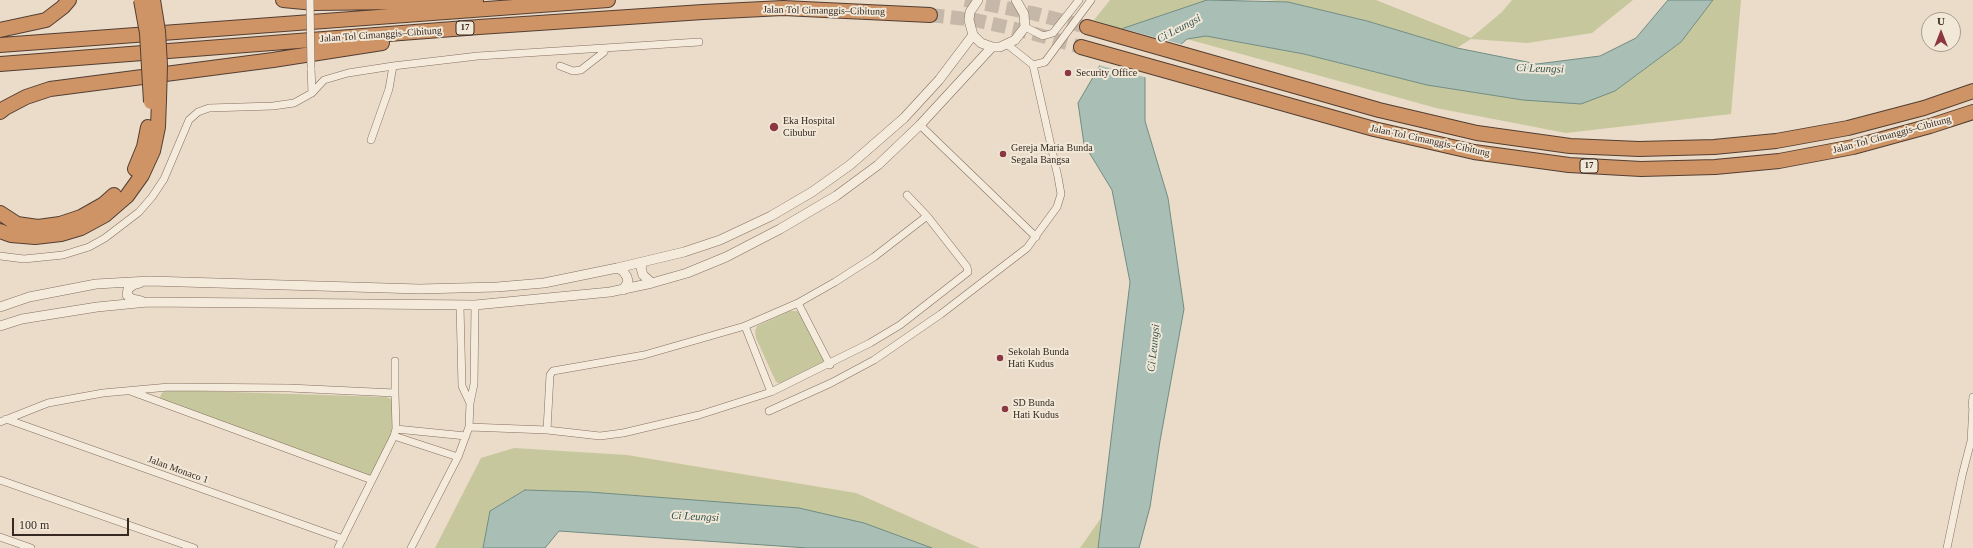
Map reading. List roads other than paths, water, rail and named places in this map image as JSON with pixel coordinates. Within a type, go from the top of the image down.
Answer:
[{"type":"highway","points":[[0,30],[46,20],[63,7],[69,0]]},
{"type":"highway","points":[[0,231],[11,235],[36,237],[60,234],[81,228],[105,215],[127,196],[142,175],[153,151],[158,127],[142,0]]},
{"type":"highway","points":[[0,213],[17,224],[38,227],[60,224],[81,217],[104,204],[122,188],[135,169],[144,147],[155,101],[159,45],[153,0]]},
{"type":"highway","points":[[283,0],[315,3],[547,0]]},
{"type":"highway","name":"Jalan Tol Cimanggis–Cibitung","points":[[0,45],[608,0]]},
{"type":"highway","name":"Jalan Tol Cimanggis–Cibitung","points":[[0,64],[479,27],[783,8],[930,14]]},
{"type":"highway","points":[[0,112],[26,96],[50,89],[273,60],[479,27]]},
{"type":"highway","name":"Jalan Tol Cimanggis–Cibitung","points":[[1087,27],[1379,110],[1477,133],[1570,146],[1639,149],[1714,147],[1776,141],[1848,128],[1924,108],[1973,91]]},
{"type":"highway","name":"Jalan Tol Cimanggis–Cibitung","points":[[1081,47],[1374,129],[1474,152],[1569,165],[1641,169],[1715,167],[1779,161],[1852,147],[1930,126],[1973,112]]},
{"type":"street","points":[[310,0],[312,93]]},
{"type":"street","points":[[978,0],[970,12],[969,20],[974,35],[981,43],[992,47],[1008,45],[1015,40],[1025,27],[1024,14],[1018,1]]},
{"type":"street","points":[[1025,27],[1043,36],[1053,33],[1079,0]]},
{"type":"street","points":[[1033,65],[1045,62],[1091,0]]},
{"type":"street","points":[[0,307],[28,297],[96,284],[149,281],[420,289],[497,287],[544,283],[684,252],[720,240],[771,216],[812,192],[850,165],[904,118],[939,80],[974,35]]},
{"type":"street","points":[[0,256],[24,259],[63,255],[89,247],[117,230],[139,212],[152,197],[164,179],[189,120],[198,112],[209,108],[273,106],[294,103],[312,93],[324,80],[348,72],[478,56],[584,48],[603,50],[699,42]]},
{"type":"street","points":[[769,411],[831,383],[874,360],[953,304],[1027,248],[1057,207],[1061,194],[1033,65],[1008,45]]},
{"type":"street","points":[[0,326],[22,319],[97,307],[148,302],[475,306],[610,292],[652,283],[687,273],[726,256],[812,212],[878,165],[920,125],[992,47]]},
{"type":"street","points":[[603,50],[608,59]]},
{"type":"street","points":[[560,66],[573,71],[580,70],[603,50]]},
{"type":"street","points":[[371,140],[389,89],[393,66]]},
{"type":"street","points":[[920,125],[1036,237]]},
{"type":"street","points":[[469,427],[547,430],[609,435],[699,416],[771,392],[830,365],[900,326],[968,272],[967,267],[927,216],[907,195]]},
{"type":"street","points":[[547,430],[549,376],[553,371],[650,354],[745,326],[798,303],[835,282],[874,257],[927,216]]},
{"type":"street","points":[[642,262],[641,268],[643,275],[652,283]]},
{"type":"street","points":[[617,268],[623,271],[628,277],[628,282],[623,290]]},
{"type":"street","points":[[148,302],[132,299],[127,295],[128,289],[133,285],[149,281]]},
{"type":"street","points":[[798,303],[830,365]]},
{"type":"street","points":[[460,306],[462,386],[470,403]]},
{"type":"street","points":[[411,548],[458,457],[469,427],[470,403],[474,384],[475,306]]},
{"type":"street","points":[[745,326],[771,392]]},
{"type":"street","points":[[461,356],[475,355]]},
{"type":"street","points":[[338,548],[395,433],[395,361]]},
{"type":"street","points":[[3,420],[48,403],[89,395],[169,387],[231,387],[395,393]]},
{"type":"street","points":[[128,390],[372,480]]},
{"type":"street","points":[[1947,548],[1971,441],[1973,397]]},
{"type":"street","name":"Jalan Monaco 1","points":[[3,420],[343,539]]},
{"type":"street","points":[[395,433],[466,436]]},
{"type":"street","points":[[395,433],[458,457]]},
{"type":"street","points":[[0,480],[194,548]]},
{"type":"street","points":[[0,537],[31,548]]},
{"type":"water","name":"Ci Leungsi","points":[[1207,0],[1288,2],[1367,21],[1457,48],[1537,64],[1600,56],[1636,38],[1668,0],[1713,0],[1681,42],[1615,91],[1581,104],[1523,100],[1427,85],[1304,54],[1206,36],[1187,39],[1145,77],[1145,121],[1168,198],[1184,309],[1160,441],[1150,507],[1139,548],[1098,548],[1130,282],[1112,190],[1084,144],[1078,103],[1121,29]]},
{"type":"water","name":"Ci Leungsi","points":[[525,490],[589,492],[799,508],[864,523],[932,548],[808,548],[559,531],[545,548],[483,548],[490,511]]},
{"type":"tunnel","points":[[965,0],[1032,13],[1087,27]]},
{"type":"tunnel","points":[[930,15],[975,20],[1028,32],[1081,47]]},
{"type":"place","name":"Security Office","points":[[1068,73]]},
{"type":"place","name":"Eka Hospital Cibubur","points":[[774,127]]},
{"type":"place","name":"Gereja Maria Bunda Segala Bangsa","points":[[1003,154]]},
{"type":"place","name":"Sekolah Bunda Hati Kudus","points":[[1000,358]]},
{"type":"place","name":"SD Bunda Hati Kudus","points":[[1005,409]]}]
